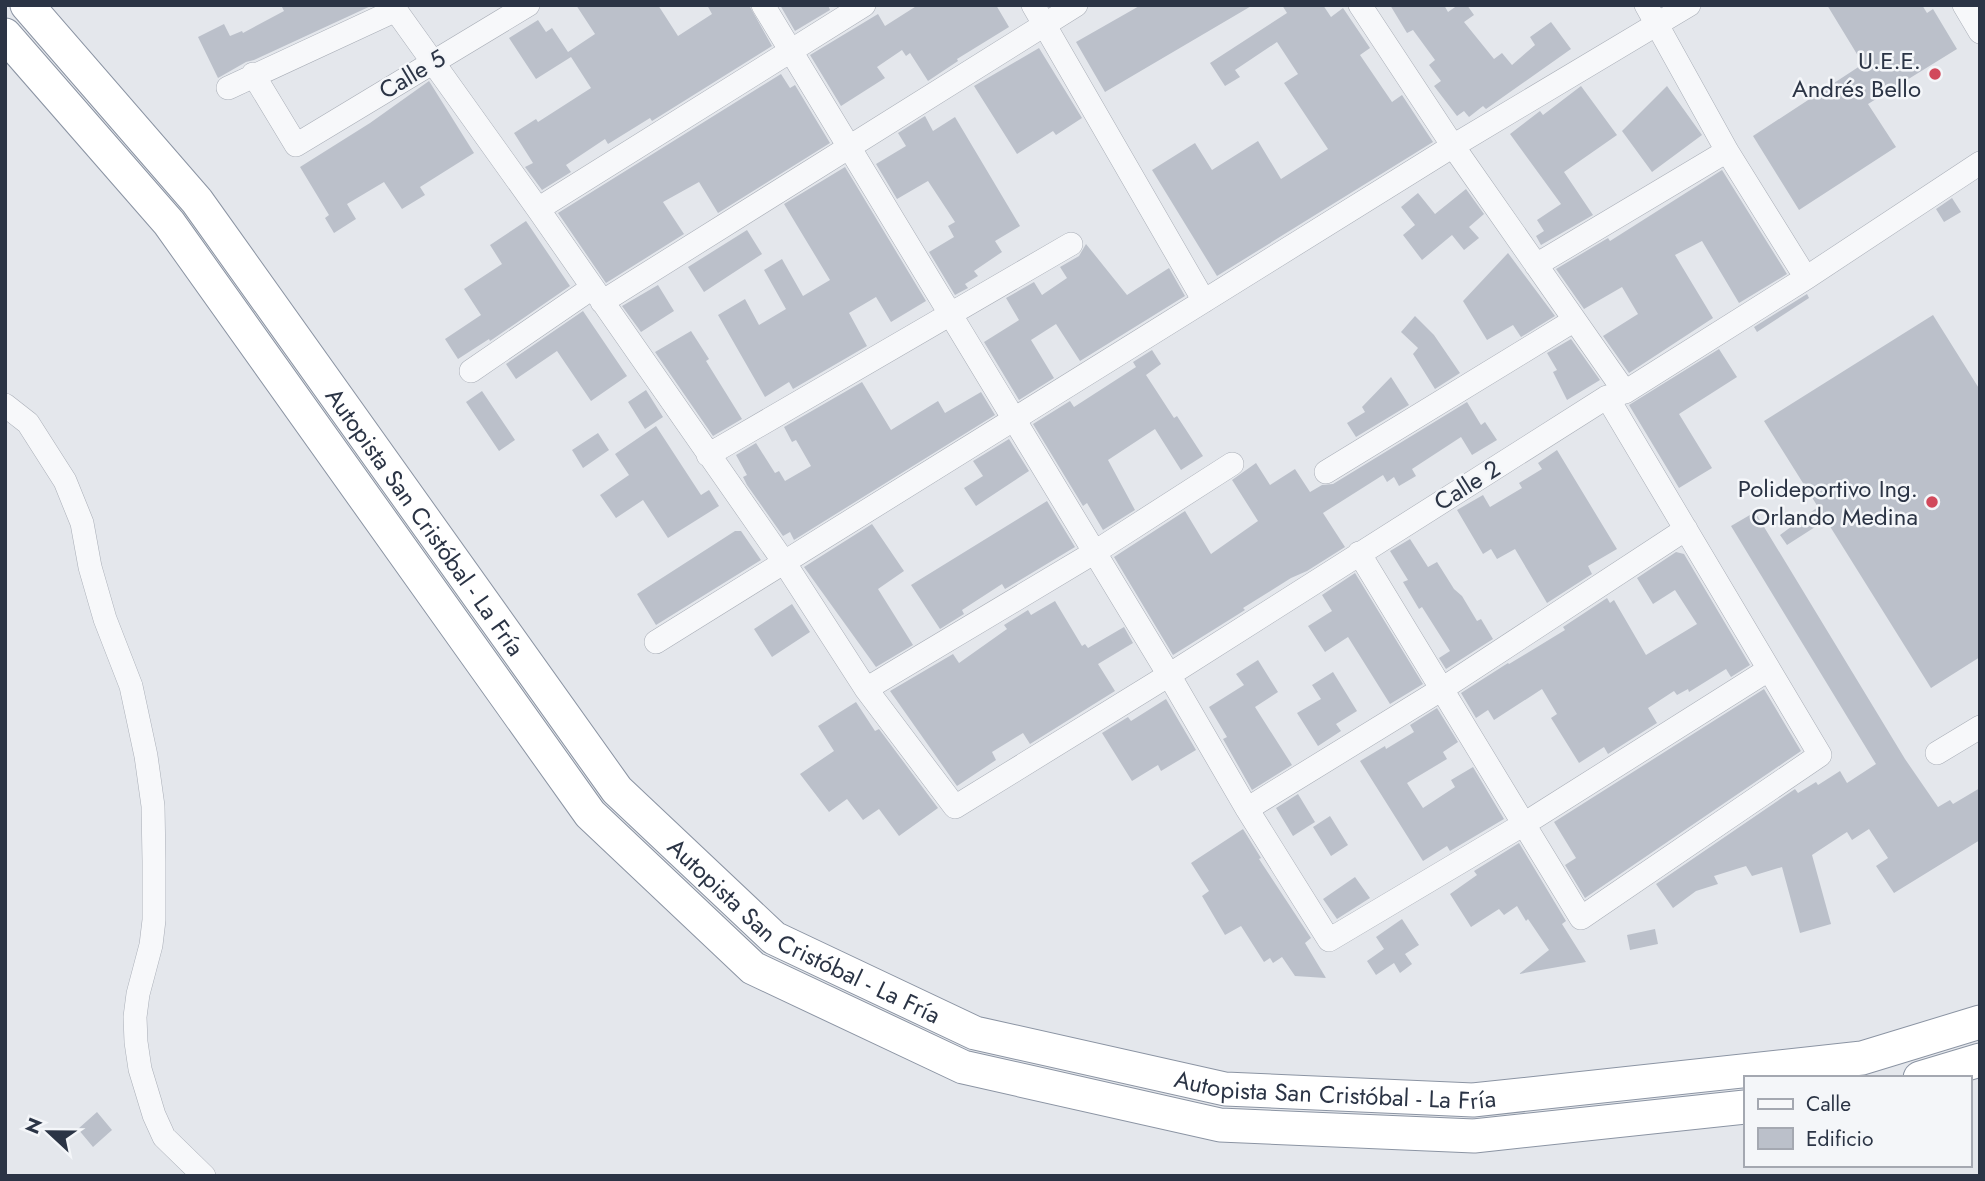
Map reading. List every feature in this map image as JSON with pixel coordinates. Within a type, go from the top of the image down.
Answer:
[{"type":"highway","name":"Autopista San Cristóbal - La Fría","points":[[27,5],[197,201],[617,790],[774,938],[975,1033],[1225,1089],[1473,1100],[1862,1058],[1980,1022]]},
{"type":"highway","name":"Autopista San Cristóbal - La Fría","points":[[5,35],[169,223],[590,814],[753,968],[963,1067],[1220,1125],[1474,1136],[1744,1107]]},
{"type":"highway","points":[[1927,1076],[1980,1060]]},
{"type":"street","name":"Calle 5","points":[[253,74],[296,145],[528,5]]},
{"type":"street","points":[[763,5],[1095,552],[1247,809],[1329,940],[1524,824],[1768,670]]},
{"type":"street","points":[[538,209],[864,5]]},
{"type":"street","points":[[471,371],[849,147],[1038,15],[1076,5]]},
{"type":"street","points":[[1359,553],[1581,918],[1820,755],[1686,529],[1616,395],[1573,321],[1452,146],[1360,5]]},
{"type":"street","points":[[1646,5],[1727,151],[1806,278]]},
{"type":"street","points":[[656,642],[1452,146],[1658,26],[1689,5]]},
{"type":"street","points":[[1964,5],[1980,32]]},
{"type":"street","points":[[228,88],[394,8],[538,209],[783,562],[866,689],[1095,552],[1232,464]]},
{"type":"street","points":[[1038,15],[1204,301]]},
{"type":"street","points":[[1536,265],[1727,151]]},
{"type":"street","name":"Calle 2","points":[[866,689],[955,807],[1169,675],[1359,553],[1806,278],[1980,163]]},
{"type":"street","points":[[708,455],[1071,244]]},
{"type":"street","points":[[1326,471],[1573,321]]},
{"type":"street","points":[[5,405],[28,423],[65,481],[82,523],[90,567],[105,619],[131,686],[146,755],[153,806],[154,920],[137,1006],[136,1042],[140,1069],[154,1115],[164,1137],[204,1176]]},
{"type":"street","points":[[1247,809],[1442,689],[1686,529]]},
{"type":"street","points":[[1937,753],[1980,727]]},
{"type":"building","points":[[281,5],[373,5],[246,62],[218,78],[198,37],[224,24],[230,36],[242,31],[243,33],[284,11]]},
{"type":"building","points":[[576,5],[658,5],[678,36],[712,14],[707,5],[749,5],[772,46],[652,121],[650,118],[608,144],[605,139],[566,165],[571,172],[542,190],[525,167],[533,163],[514,133],[536,119],[538,122],[591,88],[571,57],[536,79],[509,38],[538,20],[546,32],[552,28],[568,52],[595,34]]},
{"type":"building","points":[[780,5],[828,5],[830,10],[795,31]]},
{"type":"building","points":[[918,5],[996,5],[1009,27],[957,59],[958,61],[928,81],[910,53],[906,56],[902,50],[877,67],[885,78],[841,106],[810,55],[878,14],[885,26]]},
{"type":"building","points":[[1141,5],[1253,5],[1105,92],[1076,42]]},
{"type":"building","points":[[1282,5],[1323,5],[1331,17],[1343,8],[1370,48],[1360,55],[1392,102],[1402,95],[1433,142],[1217,276],[1152,170],[1195,143],[1212,170],[1258,141],[1281,179],[1328,149],[1284,83],[1298,74],[1277,42],[1235,70],[1240,77],[1225,86],[1210,63],[1287,13]]},
{"type":"building","points":[[1390,5],[1444,5],[1448,12],[1458,5],[1467,5],[1474,15],[1464,22],[1494,59],[1502,53],[1512,65],[1535,45],[1530,37],[1551,22],[1571,49],[1486,109],[1483,106],[1469,117],[1464,111],[1457,116],[1434,86],[1441,81],[1429,65],[1435,60],[1413,30],[1407,33]]},
{"type":"building","points":[[1827,5],[1922,5],[1927,13],[1933,9],[1957,49],[1868,104],[1896,147],[1799,210],[1753,136],[1863,64]]},
{"type":"building","points":[[1039,48],[1082,118],[1056,135],[1053,131],[1017,154],[974,86]]},
{"type":"building","points":[[781,74],[790,88],[795,85],[830,143],[718,213],[699,182],[663,202],[684,234],[606,283],[558,213]]},
{"type":"building","points":[[429,81],[474,153],[420,187],[425,195],[402,209],[384,182],[347,204],[356,219],[334,233],[325,218],[329,215],[300,167],[370,123]]},
{"type":"building","points":[[1581,86],[1617,135],[1564,172],[1593,215],[1541,245],[1536,236],[1544,231],[1537,220],[1561,204],[1510,134],[1540,111],[1543,115]]},
{"type":"building","points":[[1667,86],[1702,135],[1652,172],[1622,131]]},
{"type":"building","points":[[925,116],[933,131],[955,117],[1020,226],[995,241],[1002,252],[974,271],[978,276],[965,284],[968,288],[955,295],[929,252],[954,237],[948,226],[955,222],[928,181],[897,199],[876,164],[906,146],[898,133]]},
{"type":"building","points":[[845,167],[926,301],[891,322],[876,297],[849,313],[867,346],[793,389],[789,382],[765,397],[718,315],[745,299],[759,325],[786,309],[764,270],[782,259],[803,296],[830,280],[784,204]]},
{"type":"building","points":[[1722,170],[1787,274],[1739,303],[1702,241],[1675,255],[1713,318],[1629,373],[1603,336],[1638,314],[1622,287],[1584,309],[1556,269],[1608,238],[1610,241]]},
{"type":"building","points":[[1466,189],[1484,214],[1469,227],[1479,238],[1464,250],[1452,235],[1422,260],[1403,235],[1415,225],[1401,207],[1418,193],[1435,214]]},
{"type":"building","points":[[1952,198],[1961,212],[1944,222],[1936,209]]},
{"type":"building","points":[[526,221],[570,286],[490,341],[489,339],[458,359],[445,339],[481,315],[464,289],[502,264],[490,245]]},
{"type":"building","points":[[747,230],[762,254],[704,292],[688,267]]},
{"type":"building","points":[[1086,244],[1127,295],[1169,268],[1185,296],[1080,361],[1056,324],[1031,340],[1054,378],[1019,400],[984,342],[1019,320],[1006,298],[1034,282],[1042,295],[1067,278],[1060,267],[1079,256]]},
{"type":"building","points":[[1508,253],[1555,316],[1521,337],[1513,325],[1487,340],[1463,301]]},
{"type":"building","points":[[658,285],[674,311],[641,332],[622,306]]},
{"type":"building","points":[[1807,294],[1809,298],[1757,332],[1754,327]]},
{"type":"building","points":[[583,311],[627,376],[591,401],[557,351],[516,379],[506,364]]},
{"type":"building","points":[[1933,315],[1980,390],[1980,657],[1931,688],[1826,520],[1787,545],[1780,535],[1818,507],[1764,421]]},
{"type":"building","points":[[1415,316],[1434,335],[1460,373],[1435,389],[1413,354],[1418,348],[1401,332]]},
{"type":"building","points":[[691,331],[742,419],[713,436],[655,352]]},
{"type":"building","points":[[1571,339],[1600,380],[1567,400],[1553,372],[1557,370],[1547,353]]},
{"type":"building","points":[[1719,349],[1737,377],[1679,414],[1712,468],[1679,488],[1629,405]]},
{"type":"building","points":[[1152,350],[1161,364],[1146,375],[1203,456],[1181,470],[1155,429],[1108,460],[1135,510],[1103,530],[1087,503],[1083,506],[1033,424],[1070,401],[1074,407],[1136,367],[1133,362]]},
{"type":"building","points":[[1391,377],[1409,405],[1356,437],[1347,423],[1365,412],[1362,407]]},
{"type":"building","points":[[862,382],[891,430],[938,401],[945,413],[981,392],[995,415],[794,540],[790,532],[783,536],[747,485],[743,477],[747,475],[736,455],[756,443],[775,473],[779,471],[785,481],[811,466],[796,440],[792,442],[784,427]]},
{"type":"building","points":[[646,390],[663,417],[645,429],[628,402]]},
{"type":"building","points":[[482,391],[515,440],[499,451],[466,402]]},
{"type":"building","points":[[1467,402],[1481,425],[1485,422],[1497,440],[1472,455],[1461,437],[1412,469],[1416,476],[1399,486],[1394,477],[1387,482],[1383,475],[1323,513],[1345,547],[1243,608],[1245,610],[1173,655],[1114,557],[1185,511],[1211,554],[1258,521],[1232,480],[1256,463],[1270,485],[1295,469],[1310,492],[1322,485],[1333,484]]},
{"type":"building","points":[[656,426],[701,495],[709,490],[719,506],[668,538],[643,500],[616,518],[600,495],[629,475],[615,454]]},
{"type":"building","points":[[598,433],[609,450],[583,468],[572,450]]},
{"type":"building","points":[[1009,439],[1029,471],[976,506],[964,488],[983,476],[973,461]]},
{"type":"building","points":[[1557,450],[1617,549],[1588,566],[1592,574],[1547,603],[1515,549],[1497,559],[1491,549],[1483,554],[1457,510],[1483,495],[1490,507],[1522,488],[1519,483],[1542,469],[1538,463]]},
{"type":"building","points":[[1047,501],[1075,547],[1005,589],[1002,584],[962,610],[964,614],[940,629],[911,585]]},
{"type":"building","points":[[1755,512],[1905,759],[1938,807],[1950,800],[1953,804],[1980,788],[1980,840],[1894,893],[1876,866],[1888,858],[1869,829],[1852,840],[1847,832],[1812,855],[1831,924],[1800,933],[1782,867],[1752,876],[1746,866],[1714,876],[1718,884],[1696,891],[1673,908],[1656,884],[1795,789],[1798,793],[1816,782],[1818,785],[1840,771],[1847,783],[1876,764],[1731,526]]},
{"type":"building","points":[[872,524],[904,571],[878,589],[913,645],[876,667],[804,567]]},
{"type":"building","points":[[735,531],[741,531],[761,560],[656,625],[637,594]]},
{"type":"building","points":[[1410,539],[1428,567],[1437,562],[1477,621],[1481,619],[1493,639],[1446,669],[1439,658],[1450,651],[1422,607],[1419,609],[1403,582],[1408,580],[1390,551]]},
{"type":"building","points":[[1676,552],[1684,554],[1750,665],[1731,677],[1726,669],[1689,692],[1688,689],[1677,695],[1674,691],[1648,708],[1657,723],[1608,754],[1604,747],[1579,763],[1551,718],[1557,714],[1542,689],[1494,720],[1488,710],[1476,718],[1461,693],[1565,630],[1563,627],[1607,598],[1610,603],[1614,600],[1646,655],[1697,624],[1675,590],[1653,604],[1637,578]]},
{"type":"building","points":[[1355,573],[1423,684],[1390,704],[1348,637],[1325,652],[1308,626],[1332,611],[1322,595]]},
{"type":"building","points":[[1055,601],[1082,646],[1085,644],[1088,648],[1124,627],[1133,643],[1098,664],[1115,691],[1030,744],[1023,733],[992,752],[996,760],[957,786],[890,691],[953,654],[959,663],[1007,629],[1004,625],[1028,610],[1031,615]]},
{"type":"building","points":[[792,604],[810,632],[772,657],[754,629]]},
{"type":"building","points":[[1258,660],[1278,692],[1255,707],[1292,765],[1252,790],[1223,739],[1227,737],[1209,707],[1244,685],[1236,674]]},
{"type":"building","points":[[1333,672],[1357,711],[1336,724],[1341,731],[1318,746],[1297,713],[1321,699],[1312,685]]},
{"type":"building","points":[[1764,689],[1801,751],[1585,898],[1565,865],[1576,858],[1554,822]]},
{"type":"building","points":[[1166,699],[1196,750],[1161,771],[1158,765],[1132,781],[1102,733],[1128,717],[1131,721]]},
{"type":"building","points":[[856,702],[875,731],[879,729],[938,808],[899,836],[879,809],[863,820],[847,799],[829,812],[800,774],[834,751],[818,726]]},
{"type":"building","points":[[1437,708],[1458,742],[1443,752],[1447,759],[1407,783],[1423,808],[1455,787],[1451,780],[1473,767],[1504,819],[1450,851],[1447,846],[1423,861],[1360,761],[1414,732],[1410,725]]},
{"type":"building","points":[[1298,794],[1315,822],[1293,836],[1276,808]]},
{"type":"building","points":[[1330,816],[1348,845],[1331,856],[1313,827]]},
{"type":"building","points":[[1243,829],[1261,858],[1259,859],[1311,938],[1305,943],[1326,978],[1295,976],[1282,957],[1273,963],[1270,958],[1264,962],[1241,926],[1225,935],[1202,896],[1209,891],[1191,863]]},
{"type":"building","points":[[1519,843],[1566,921],[1562,924],[1586,962],[1519,974],[1549,950],[1517,906],[1504,915],[1499,909],[1471,927],[1450,894],[1477,875],[1474,871]]},
{"type":"building","points":[[1355,877],[1370,898],[1337,919],[1323,899]]},
{"type":"building","points":[[1402,919],[1419,945],[1405,954],[1412,964],[1400,973],[1394,963],[1376,975],[1367,961],[1384,949],[1376,937]]},
{"type":"building","points":[[1655,929],[1658,944],[1630,950],[1627,935]]},
{"type":"building","points":[[97,1112],[112,1130],[93,1147],[78,1129]]},
{"type":"place","name":"U.E.E. Andrés Bello","points":[[1935,74]]},
{"type":"place","name":"Polideportivo Ing. Orlando Medina","points":[[1932,502]]}]
